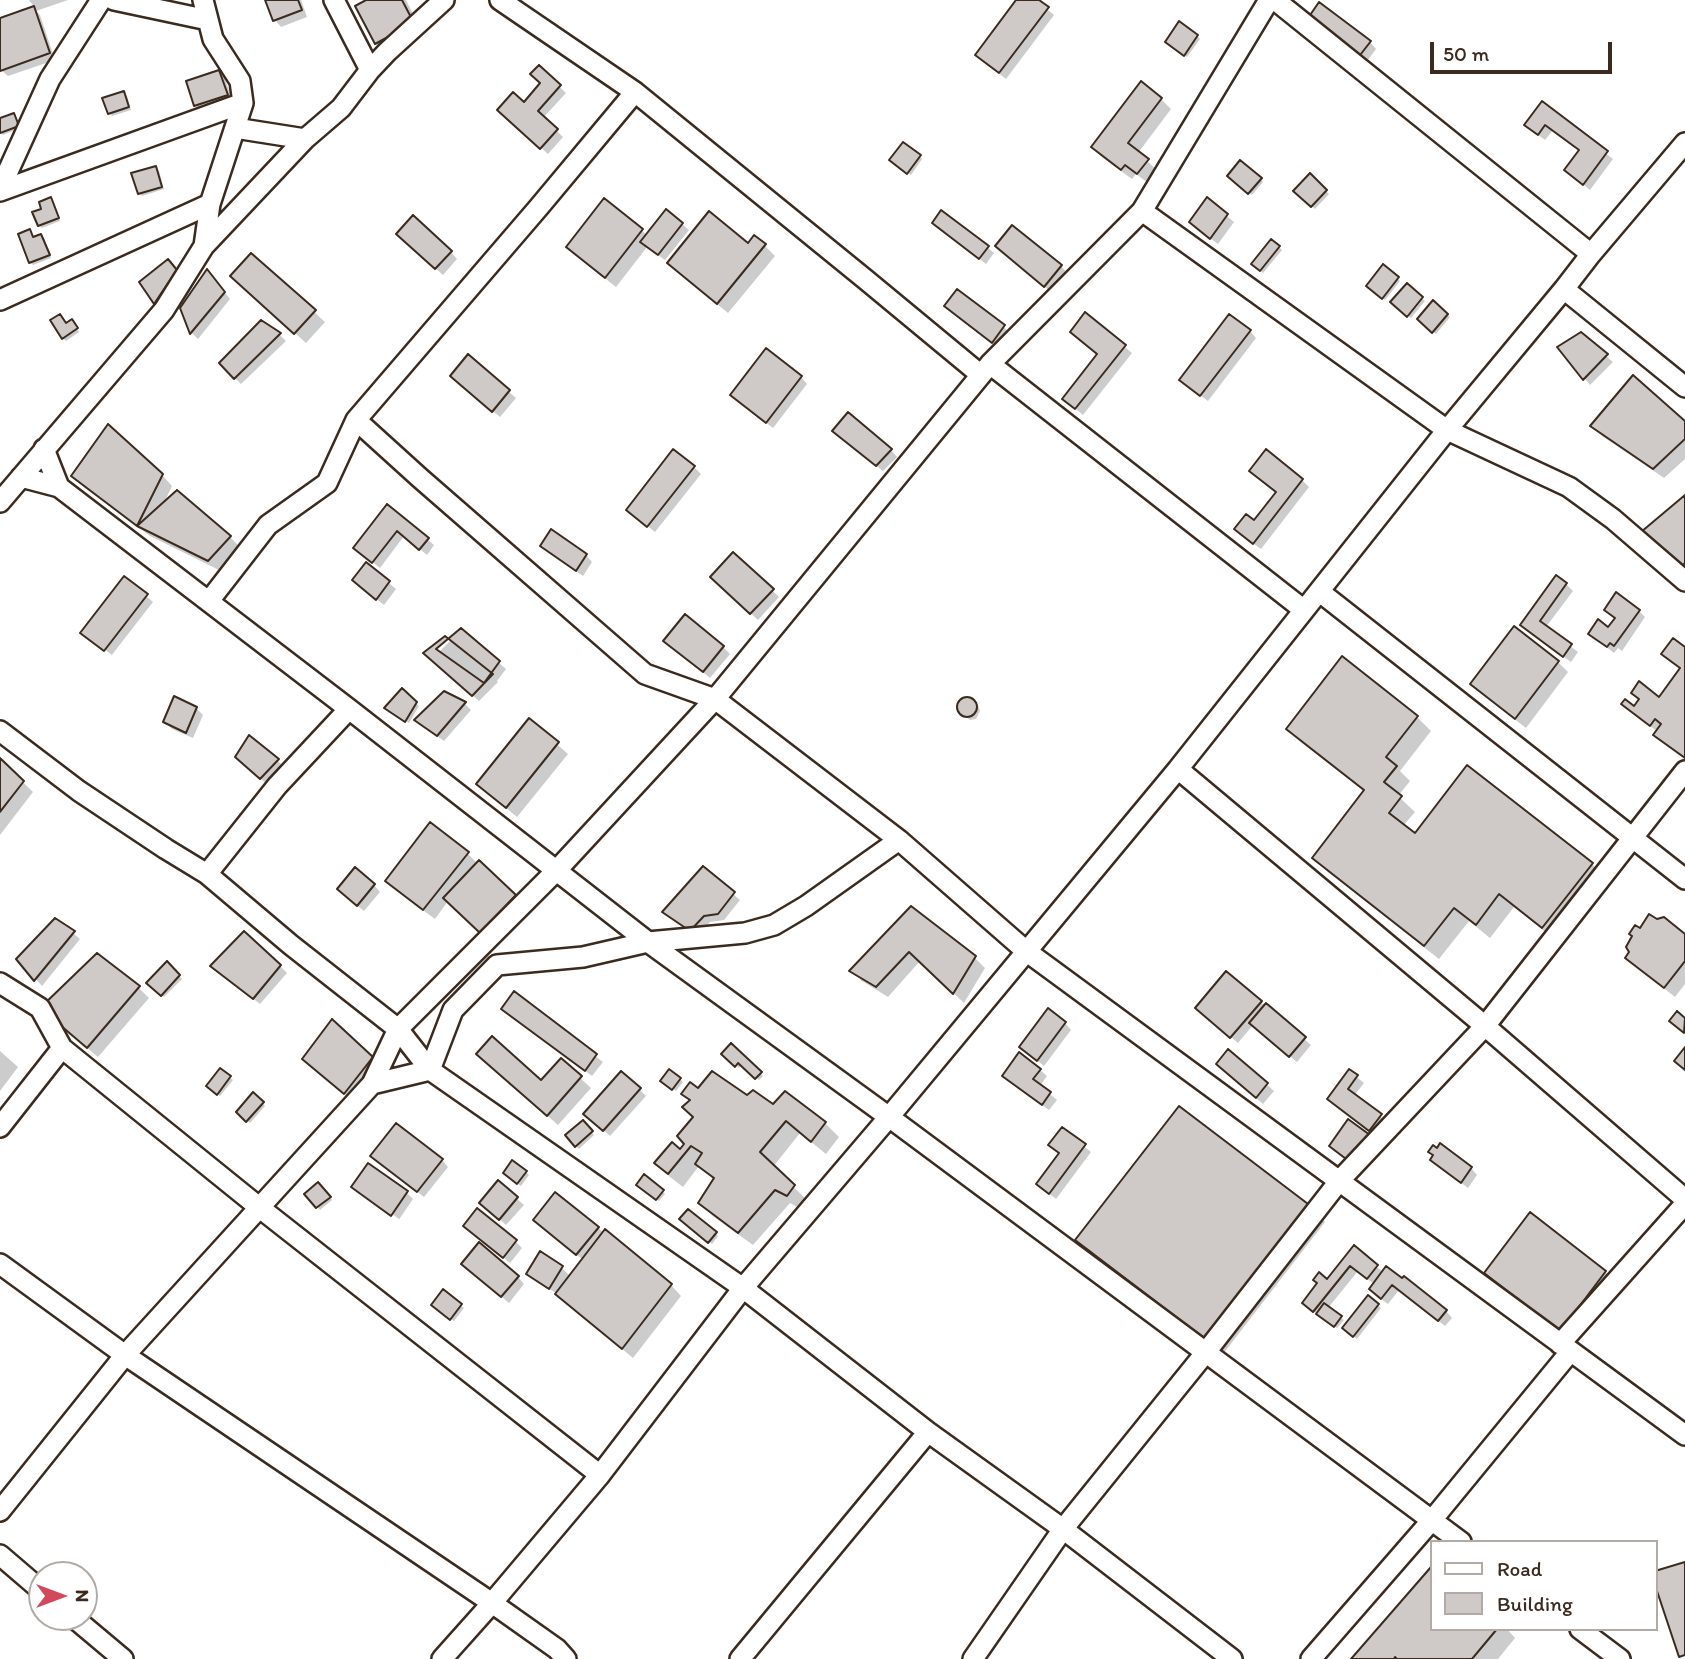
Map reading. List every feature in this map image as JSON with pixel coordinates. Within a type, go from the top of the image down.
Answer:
[{"type":"street","points":[[0,190],[50,79],[101,0]]},
{"type":"street","points":[[114,0],[208,20]]},
{"type":"street","points":[[203,0],[213,39],[240,81],[243,103],[210,204],[204,246]]},
{"type":"street","points":[[334,0],[370,70]]},
{"type":"street","points":[[0,502],[164,310],[204,246],[305,139],[341,108],[387,52],[444,0]]},
{"type":"street","points":[[500,0],[635,92],[866,279],[1304,610]]},
{"type":"street","points":[[0,1511],[125,1355],[372,1084],[398,1029],[556,872],[715,699],[985,369],[1142,211],[1266,2],[1591,254]]},
{"type":"street","points":[[209,601],[268,524],[327,483],[356,420],[635,92]]},
{"type":"street","points":[[0,190],[243,103]]},
{"type":"street","points":[[235,128],[305,139]]},
{"type":"street","points":[[442,1659],[600,1475],[743,1288],[1178,769],[1447,429],[1685,144]]},
{"type":"street","points":[[0,300],[210,204]]},
{"type":"street","points":[[1142,211],[1447,429],[1569,487],[1613,519],[1685,580]]},
{"type":"street","points":[[1564,289],[1685,387]]},
{"type":"street","points":[[356,420],[645,674],[715,699],[899,840],[1026,951],[1685,1435]]},
{"type":"street","points":[[44,449],[59,487]]},
{"type":"street","points":[[21,477],[59,487],[648,942],[1458,1540]]},
{"type":"street","points":[[1320,592],[1685,879]]},
{"type":"street","points":[[206,874],[277,786],[349,709]]},
{"type":"street","points":[[0,731],[79,791],[206,874],[398,1029],[430,1070],[743,1288],[928,1432],[1063,1529],[1232,1659]]},
{"type":"street","points":[[1178,769],[1485,1026],[1685,1202],[1565,1348],[1432,1520],[1311,1659]]},
{"type":"street","points":[[973,1659],[1063,1529],[1206,1352],[1339,1180],[1485,1026],[1685,771]]},
{"type":"street","points":[[430,1070],[453,1010],[497,965],[583,957],[648,942],[745,933],[774,925],[806,906],[899,840]]},
{"type":"street","points":[[0,983],[40,1008],[62,1048],[260,1208],[600,1475]]},
{"type":"street","points":[[0,1127],[62,1048]]},
{"type":"street","points":[[372,1084],[430,1070]]},
{"type":"street","points":[[0,1264],[125,1355],[492,1603],[557,1649],[566,1659]]},
{"type":"street","points":[[740,1659],[928,1432]]},
{"type":"street","points":[[0,1555],[28,1579]]},
{"type":"street","points":[[90,1631],[123,1659]]},
{"type":"street","points":[[1583,1631],[1620,1659]]},
{"type":"building","points":[[265,0],[298,0],[302,10],[273,21]]},
{"type":"building","points":[[366,0],[402,0],[414,23],[375,44],[355,6]]},
{"type":"building","points":[[1016,0],[1039,0],[1049,7],[999,73],[975,55]]},
{"type":"building","points":[[1319,2],[1371,41],[1357,59],[1306,21]]},
{"type":"building","points":[[34,6],[50,53],[0,71],[0,18]]},
{"type":"building","points":[[1179,21],[1198,35],[1184,56],[1165,42]]},
{"type":"building","points":[[539,65],[561,85],[538,111],[558,129],[540,149],[497,110],[513,92],[524,102],[540,83],[530,74]]},
{"type":"building","points":[[219,70],[228,95],[194,106],[186,81]]},
{"type":"building","points":[[1141,81],[1162,98],[1128,143],[1149,159],[1137,174],[1125,165],[1121,170],[1091,147]]},
{"type":"building","points":[[124,91],[129,107],[108,114],[102,98]]},
{"type":"building","points":[[1542,101],[1608,151],[1583,185],[1564,170],[1579,150],[1545,125],[1538,135],[1524,125]]},
{"type":"building","points":[[14,113],[19,126],[0,133],[0,118]]},
{"type":"building","points":[[903,142],[921,155],[907,174],[889,160]]},
{"type":"building","points":[[1240,160],[1262,178],[1248,194],[1227,176]]},
{"type":"building","points":[[156,166],[162,187],[138,194],[131,173]]},
{"type":"building","points":[[1310,173],[1327,190],[1311,207],[1293,191]]},
{"type":"building","points":[[51,197],[59,218],[38,226],[32,212],[41,209],[39,202]]},
{"type":"building","points":[[1207,197],[1228,214],[1210,239],[1189,222]]},
{"type":"building","points":[[604,198],[643,229],[605,278],[566,247]]},
{"type":"building","points":[[666,209],[683,223],[658,255],[640,242]]},
{"type":"building","points":[[941,210],[989,246],[979,259],[932,223]]},
{"type":"building","points":[[709,211],[748,243],[754,235],[766,244],[717,304],[667,263]]},
{"type":"building","points":[[413,215],[452,251],[435,269],[396,234]]},
{"type":"building","points":[[1012,225],[1062,265],[1044,287],[995,246]]},
{"type":"building","points":[[30,229],[33,237],[41,234],[50,255],[29,263],[18,234]]},
{"type":"building","points":[[1271,239],[1280,246],[1260,271],[1251,264]]},
{"type":"building","points":[[251,253],[316,310],[294,334],[230,276]]},
{"type":"building","points":[[168,259],[177,270],[154,304],[139,282]]},
{"type":"building","points":[[1383,264],[1399,277],[1382,299],[1366,286]]},
{"type":"building","points":[[207,269],[225,292],[190,334],[180,308]]},
{"type":"building","points":[[1407,283],[1423,297],[1407,317],[1390,302]]},
{"type":"building","points":[[957,289],[1005,325],[992,343],[944,306]]},
{"type":"building","points":[[1433,300],[1448,314],[1432,333],[1417,319]]},
{"type":"building","points":[[1085,312],[1126,345],[1075,409],[1062,399],[1097,354],[1070,332]]},
{"type":"building","points":[[60,314],[66,323],[72,319],[78,328],[62,339],[50,320]]},
{"type":"building","points":[[1229,314],[1251,330],[1200,396],[1179,380]]},
{"type":"building","points":[[261,320],[281,333],[234,379],[219,363]]},
{"type":"building","points":[[1581,332],[1608,354],[1583,380],[1557,347]]},
{"type":"building","points":[[766,348],[802,376],[766,423],[730,395]]},
{"type":"building","points":[[468,354],[510,390],[492,412],[450,376]]},
{"type":"building","points":[[1633,375],[1685,421],[1685,439],[1653,469],[1590,426]]},
{"type":"building","points":[[848,412],[892,449],[876,466],[832,431]]},
{"type":"building","points":[[108,424],[163,474],[137,526],[71,476]]},
{"type":"building","points":[[673,449],[695,466],[647,527],[626,510]]},
{"type":"building","points":[[1266,449],[1303,479],[1253,544],[1234,529],[1246,514],[1254,520],[1276,492],[1249,471]]},
{"type":"building","points":[[177,490],[231,536],[208,561],[137,526]]},
{"type":"building","points":[[1685,495],[1685,563],[1681,567],[1641,532]]},
{"type":"building","points":[[387,504],[429,538],[419,550],[397,531],[372,563],[353,548]]},
{"type":"building","points":[[551,529],[587,554],[576,571],[540,546]]},
{"type":"building","points":[[733,552],[774,589],[750,614],[710,577]]},
{"type":"building","points":[[366,562],[390,581],[376,600],[352,580]]},
{"type":"building","points":[[1556,575],[1567,583],[1540,621],[1572,644],[1563,657],[1520,625]]},
{"type":"building","points":[[124,576],[148,594],[104,651],[80,633]]},
{"type":"building","points":[[1616,592],[1640,610],[1614,646],[1610,643],[1607,647],[1588,634],[1598,619],[1608,627],[1615,618],[1604,610]]},
{"type":"building","points":[[685,614],[724,646],[703,672],[663,641]]},
{"type":"building","points":[[1514,626],[1559,661],[1515,719],[1470,684]]},
{"type":"building","points":[[461,628],[500,661],[484,683],[436,649]]},
{"type":"building","points":[[445,636],[493,674],[472,696],[423,653]]},
{"type":"building","points":[[1673,638],[1685,647],[1685,758],[1653,735],[1661,724],[1655,719],[1650,726],[1621,704],[1625,699],[1634,706],[1639,699],[1631,693],[1639,681],[1659,697],[1680,668],[1661,654]]},
{"type":"building","points":[[1342,656],[1418,716],[1386,757],[1397,766],[1384,782],[1402,796],[1389,813],[1415,833],[1467,765],[1593,863],[1542,928],[1499,894],[1476,925],[1454,908],[1424,946],[1312,858],[1364,790],[1286,729]]},
{"type":"building","points":[[402,688],[417,702],[405,722],[384,708]]},
{"type":"building","points":[[444,691],[466,702],[437,736],[414,720]]},
{"type":"building","points":[[174,696],[197,707],[186,733],[163,722]]},
{"type":"building","points":[[967,697],[974,700],[977,707],[974,714],[967,717],[960,714],[957,707],[960,700]]},
{"type":"building","points":[[529,718],[559,742],[506,808],[476,784]]},
{"type":"building","points":[[249,735],[279,759],[260,779],[235,757]]},
{"type":"building","points":[[0,758],[24,781],[0,812]]},
{"type":"building","points":[[430,822],[469,852],[423,910],[385,881]]},
{"type":"building","points":[[479,860],[516,895],[480,933],[443,898]]},
{"type":"building","points":[[703,866],[735,892],[718,914],[704,916],[690,931],[662,912]]},
{"type":"building","points":[[355,867],[375,884],[357,906],[337,889]]},
{"type":"building","points":[[911,906],[976,956],[953,994],[909,952],[876,987],[849,971]]},
{"type":"building","points":[[1649,914],[1657,919],[1664,917],[1685,934],[1685,961],[1664,988],[1625,958],[1629,952],[1626,947],[1632,936],[1629,934],[1635,925],[1640,928]]},
{"type":"building","points":[[55,918],[75,931],[34,981],[16,959]]},
{"type":"building","points":[[244,931],[281,965],[253,999],[210,966]]},
{"type":"building","points":[[97,953],[140,986],[87,1048],[40,1008]]},
{"type":"building","points":[[167,961],[180,975],[161,996],[146,983]]},
{"type":"building","points":[[1226,971],[1262,1001],[1230,1038],[1195,1008]]},
{"type":"building","points":[[514,991],[597,1054],[585,1071],[501,1009]]},
{"type":"building","points":[[1266,1003],[1306,1037],[1289,1057],[1249,1023]]},
{"type":"building","points":[[1048,1008],[1066,1022],[1037,1061],[1019,1047]]},
{"type":"building","points":[[1677,1011],[1685,1018],[1684,1033],[1669,1021]]},
{"type":"building","points":[[332,1019],[373,1057],[344,1094],[302,1059]]},
{"type":"building","points":[[492,1036],[541,1080],[561,1058],[582,1076],[547,1116],[476,1054]]},
{"type":"building","points":[[731,1043],[762,1072],[755,1079],[738,1063],[735,1067],[721,1054]]},
{"type":"building","points":[[1685,1047],[1685,1070],[1674,1061]]},
{"type":"building","points":[[1228,1049],[1268,1083],[1256,1098],[1216,1064]]},
{"type":"building","points":[[1019,1052],[1041,1069],[1033,1079],[1051,1092],[1042,1105],[1002,1076]]},
{"type":"building","points":[[220,1068],[231,1076],[217,1095],[206,1086]]},
{"type":"building","points":[[669,1069],[681,1078],[672,1090],[660,1081]]},
{"type":"building","points":[[1349,1069],[1358,1075],[1348,1089],[1382,1114],[1369,1131],[1327,1099]]},
{"type":"building","points":[[621,1071],[641,1088],[603,1131],[583,1114]]},
{"type":"building","points":[[712,1071],[747,1095],[753,1090],[773,1104],[785,1091],[826,1122],[811,1142],[786,1121],[760,1152],[795,1185],[787,1196],[775,1190],[738,1233],[698,1203],[714,1178],[695,1164],[702,1153],[691,1146],[668,1174],[654,1163],[672,1142],[680,1149],[684,1144],[677,1136],[693,1117],[682,1107],[690,1100],[681,1094],[690,1082],[698,1088]]},
{"type":"building","points":[[253,1092],[264,1102],[246,1122],[236,1112]]},
{"type":"building","points":[[1179,1106],[1312,1207],[1209,1342],[1075,1240]]},
{"type":"building","points":[[1348,1119],[1370,1135],[1350,1162],[1329,1146]]},
{"type":"building","points":[[583,1120],[593,1131],[575,1147],[565,1135]]},
{"type":"building","points":[[396,1123],[443,1159],[417,1192],[370,1156]]},
{"type":"building","points":[[1062,1127],[1086,1144],[1049,1194],[1036,1184],[1059,1153],[1048,1145]]},
{"type":"building","points":[[1440,1143],[1472,1167],[1461,1183],[1430,1160],[1433,1155],[1428,1152],[1433,1145],[1437,1148]]},
{"type":"building","points":[[512,1160],[527,1171],[517,1184],[503,1173]]},
{"type":"building","points":[[368,1163],[408,1191],[391,1216],[351,1187]]},
{"type":"building","points":[[644,1174],[664,1190],[656,1200],[636,1185]]},
{"type":"building","points":[[498,1180],[518,1197],[499,1220],[479,1203]]},
{"type":"building","points":[[318,1182],[331,1197],[316,1208],[304,1194]]},
{"type":"building","points":[[555,1192],[599,1227],[576,1255],[533,1220]]},
{"type":"building","points":[[477,1208],[517,1240],[503,1258],[463,1226]]},
{"type":"building","points":[[688,1209],[717,1232],[708,1243],[679,1219]]},
{"type":"building","points":[[1530,1212],[1606,1271],[1560,1332],[1484,1273]]},
{"type":"building","points":[[605,1229],[672,1284],[622,1349],[555,1294]]},
{"type":"building","points":[[479,1242],[519,1276],[501,1297],[461,1264]]},
{"type":"building","points":[[1354,1245],[1378,1265],[1367,1279],[1350,1266],[1313,1312],[1302,1303],[1317,1283],[1313,1280],[1319,1272],[1327,1279]]},
{"type":"building","points":[[540,1251],[563,1266],[549,1289],[526,1274]]},
{"type":"building","points":[[1386,1266],[1402,1278],[1404,1276],[1447,1310],[1438,1321],[1392,1285],[1381,1299],[1369,1289]]},
{"type":"building","points":[[443,1289],[462,1304],[450,1320],[431,1305]]},
{"type":"building","points":[[1368,1295],[1379,1304],[1353,1337],[1342,1328]]},
{"type":"building","points":[[1324,1303],[1342,1316],[1334,1327],[1316,1314]]},
{"type":"building","points":[[1685,1562],[1685,1655],[1679,1657],[1657,1591],[1657,1570]]},
{"type":"building","points":[[1430,1568],[1430,1631],[1495,1631],[1472,1659],[1351,1659]]}]
